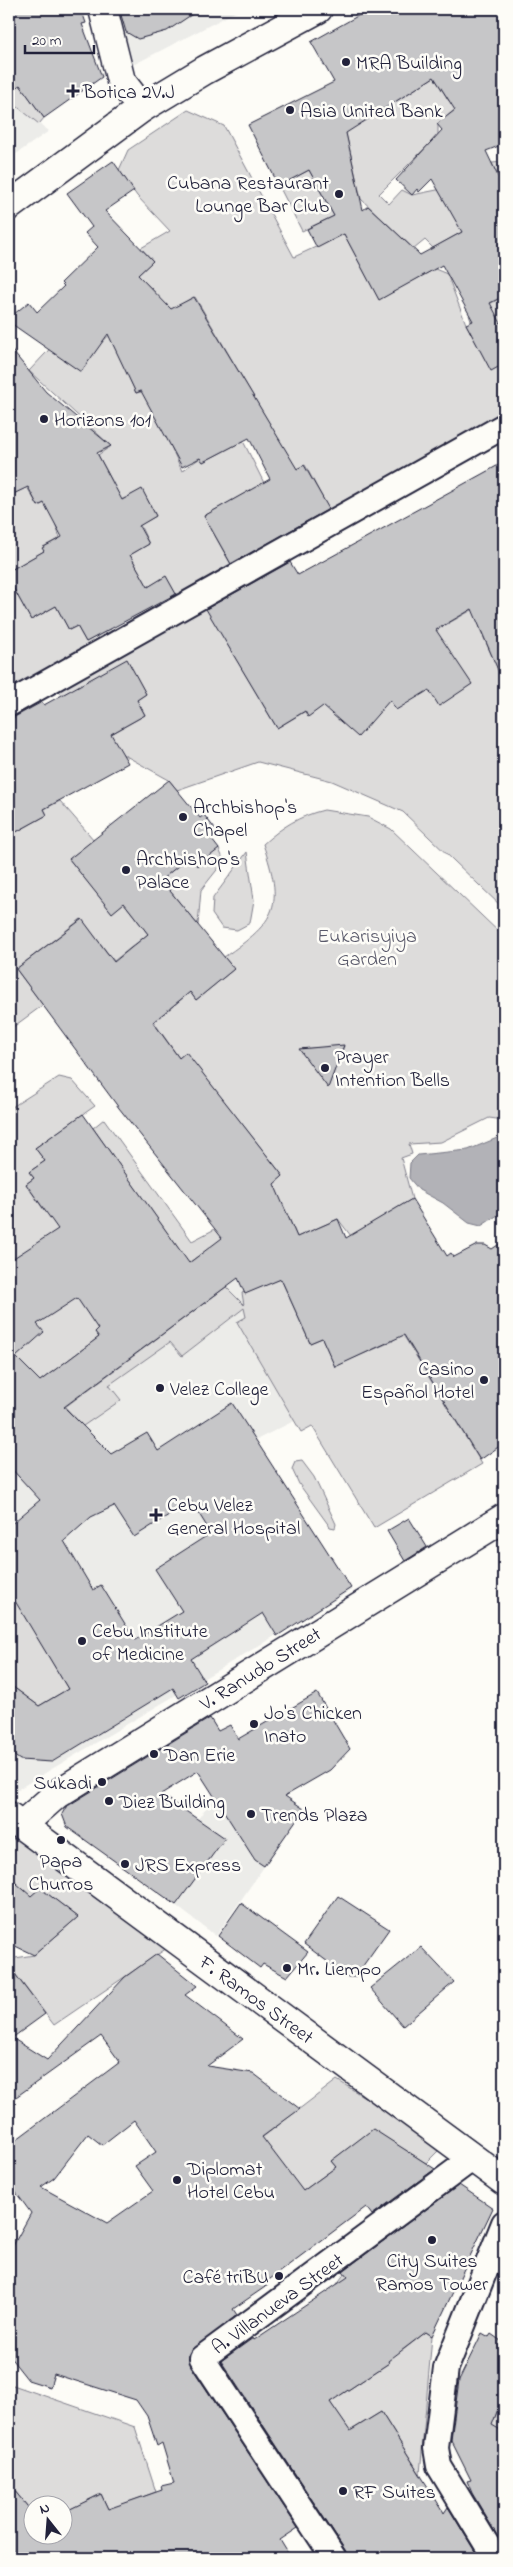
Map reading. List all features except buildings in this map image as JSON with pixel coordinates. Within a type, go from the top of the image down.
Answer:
[{"type":"street","points":[[103,9],[122,81],[142,108]]},
{"type":"street","points":[[9,206],[142,108],[205,70],[318,9]]},
{"type":"street","points":[[9,704],[504,426]]},
{"type":"street","name":"V. Ranudo Street","points":[[13,1827],[57,1794],[504,1519]]},
{"type":"street","name":"F. Ramos Street","points":[[13,1827],[504,2182]]},
{"type":"street","name":"A. Villanueva Street","points":[[334,2558],[202,2358],[473,2158]]},
{"type":"street","points":[[495,2558],[439,2466],[436,2448],[446,2368],[504,2223]]},
{"type":"shaded area","points":[[119,9],[241,9],[133,65]]},
{"type":"shaded area","points":[[9,100],[49,131],[9,159]]},
{"type":"shaded area","points":[[502,1136],[504,1137],[504,1211],[481,1226],[469,1223],[443,1203],[419,1190],[409,1178],[410,1163],[418,1155],[468,1150]]},
{"type":"shaded area","name":"Cebu Velez General Hospital","points":[[217,1239],[312,1412],[254,1441],[352,1590],[15,1791],[9,1786],[9,1366]]},
{"type":"shaded area","name":"Trends Plaza","points":[[238,1763],[304,1809],[216,1936],[150,1886]]},
{"type":"green space","points":[[465,9],[471,9],[504,63],[504,88],[460,105],[438,124],[438,135],[379,194],[389,204],[402,190],[412,195],[452,187],[462,232],[433,248],[425,240],[414,249],[361,199],[338,99],[344,95],[362,123],[434,77],[449,101],[446,24]]},
{"type":"green space","points":[[20,85],[44,118],[39,124],[9,100],[9,90],[11,91]]},
{"type":"green space","points":[[188,110],[224,126],[294,257],[344,234],[379,299],[435,269],[447,274],[466,324],[491,370],[504,364],[504,421],[329,510],[305,465],[296,469],[195,297],[188,300],[121,360],[136,393],[146,391],[182,471],[200,458],[203,462],[243,441],[264,483],[204,516],[233,568],[179,600],[166,577],[148,587],[130,555],[149,544],[140,525],[156,516],[142,490],[121,500],[82,502],[112,481],[98,455],[111,446],[29,371],[77,320],[100,344],[155,292],[138,275],[153,261],[141,248],[170,231],[137,196],[119,170],[128,150]]},
{"type":"green space","points":[[504,162],[504,189],[492,163]]},
{"type":"green space","points":[[309,170],[334,216],[302,231],[279,186]]},
{"type":"green space","points":[[504,296],[504,329],[491,311],[471,321],[469,315]]},
{"type":"green space","points":[[27,487],[38,506],[48,501],[60,538],[43,547],[44,551],[9,571],[9,496]]},
{"type":"green space","points":[[9,580],[31,620],[56,606],[69,630],[77,626],[86,642],[110,629],[116,635],[9,693]]},
{"type":"green space","points":[[205,606],[277,728],[365,676],[363,672],[477,607],[480,629],[504,683],[504,909],[403,812],[332,781],[258,762],[177,790],[169,780],[99,741],[145,715],[137,700],[146,694],[130,666],[62,695],[56,687]]},
{"type":"green space","points":[[60,801],[94,840],[69,859],[112,912],[124,903],[148,934],[114,961],[81,919],[16,969],[43,1005],[9,1030],[9,836],[47,815],[44,809]]},
{"type":"green space","name":"Eukarisyiya Garden","points":[[324,810],[368,817],[391,829],[504,937],[504,1053],[502,1053],[504,1058],[504,1120],[489,1118],[441,1142],[409,1144],[412,1154],[401,1158],[412,1199],[351,1236],[338,1219],[297,1237],[285,1209],[230,1232],[226,1287],[201,1254],[95,1332],[99,1337],[40,1381],[21,1362],[9,1373],[9,1109],[59,1077],[72,1080],[95,1106],[35,1148],[45,1161],[29,1172],[34,1178],[26,1184],[44,1210],[180,1251],[93,1128],[104,1119],[192,1241],[215,1229],[283,1176],[186,1053],[179,1058],[144,1008],[147,1005],[161,1016],[190,992],[196,1000],[234,969],[224,957],[256,932],[266,921],[272,910],[274,897],[273,883],[270,865],[263,844],[270,838],[284,827],[299,819]],"holes":[[[344,1046],[328,1087],[300,1049]]]},
{"type":"green space","points":[[219,849],[224,861],[201,890],[198,925],[161,880],[190,856]]},
{"type":"green space","points":[[247,852],[254,900],[250,923],[237,930],[222,928],[212,914],[213,898]]},
{"type":"green space","points":[[281,1279],[310,1343],[322,1338],[335,1366],[393,1341],[374,1300],[380,1297],[482,1464],[374,1528],[312,1426],[301,1432],[237,1322],[246,1317],[244,1308],[182,1356],[170,1342],[109,1385],[121,1400],[83,1426],[65,1407],[226,1287],[244,1305],[242,1293]]},
{"type":"green space","points":[[302,1461],[314,1477],[336,1524],[335,1528],[330,1527],[299,1484],[292,1469],[295,1462]]},
{"type":"green space","points":[[14,1597],[68,1689],[39,1706],[9,1684],[9,1602]]},
{"type":"green space","points":[[21,1831],[170,1946],[54,2025],[9,1966],[9,1959],[34,1955],[78,1917],[40,1888],[14,1913],[9,1907],[9,1887],[13,1881],[9,1877],[9,1844]]},
{"type":"green space","points":[[337,2080],[443,2146],[426,2163],[373,2130],[331,2161],[336,2167],[303,2191],[251,2146]]},
{"type":"green space","points":[[345,2273],[403,2350],[426,2332],[432,2336],[420,2474],[381,2412],[348,2432],[330,2402],[389,2363],[337,2284]]},
{"type":"green space","points":[[9,2380],[10,2384],[135,2427],[156,2492],[126,2503],[151,2558],[131,2558],[101,2494],[72,2508],[72,2494],[22,2494],[22,2500],[9,2484]]},
{"type":"green space","points":[[504,2398],[504,2442],[482,2444]]},
{"type":"place","name":"MRA Building","points":[[346,62]]},
{"type":"place","name":"Botica 2V.J","points":[[73,91]]},
{"type":"place","name":"Asia United Bank","points":[[290,110]]},
{"type":"place","name":"Cubana Restaurant Lounge Bar Club","points":[[339,194]]},
{"type":"place","name":"Horizons 101","points":[[44,419]]},
{"type":"place","name":"Archbishop's Chapel","points":[[183,817]]},
{"type":"place","name":"Archbishop's Palace","points":[[126,870]]},
{"type":"place","name":"Prayer Intention Bells","points":[[325,1068]]},
{"type":"place","name":"Casino Español Hotel","points":[[484,1380]]},
{"type":"place","name":"Velez College","points":[[160,1388]]},
{"type":"place","name":"Cebu Velez General Hospital","points":[[156,1515]]},
{"type":"place","name":"Cebu Institute of Medicine","points":[[82,1641]]},
{"type":"place","name":"Jo's Chicken Inato","points":[[254,1724]]},
{"type":"place","name":"Dan Erie","points":[[154,1754]]},
{"type":"place","name":"Sukadi","points":[[102,1782]]},
{"type":"place","name":"Diez Building","points":[[109,1801]]},
{"type":"place","name":"Trends Plaza","points":[[251,1814]]},
{"type":"place","name":"Papa Churros","points":[[61,1840]]},
{"type":"place","name":"JRS Express","points":[[125,1864]]},
{"type":"place","name":"Mr. Liempo","points":[[287,1968]]},
{"type":"place","name":"Diplomat Hotel Cebu","points":[[177,2180]]},
{"type":"place","name":"City Suites Ramos Tower","points":[[432,2240]]},
{"type":"place","name":"Café triBU","points":[[279,2276]]},
{"type":"place","name":"RF Suites","points":[[343,2491]]}]
